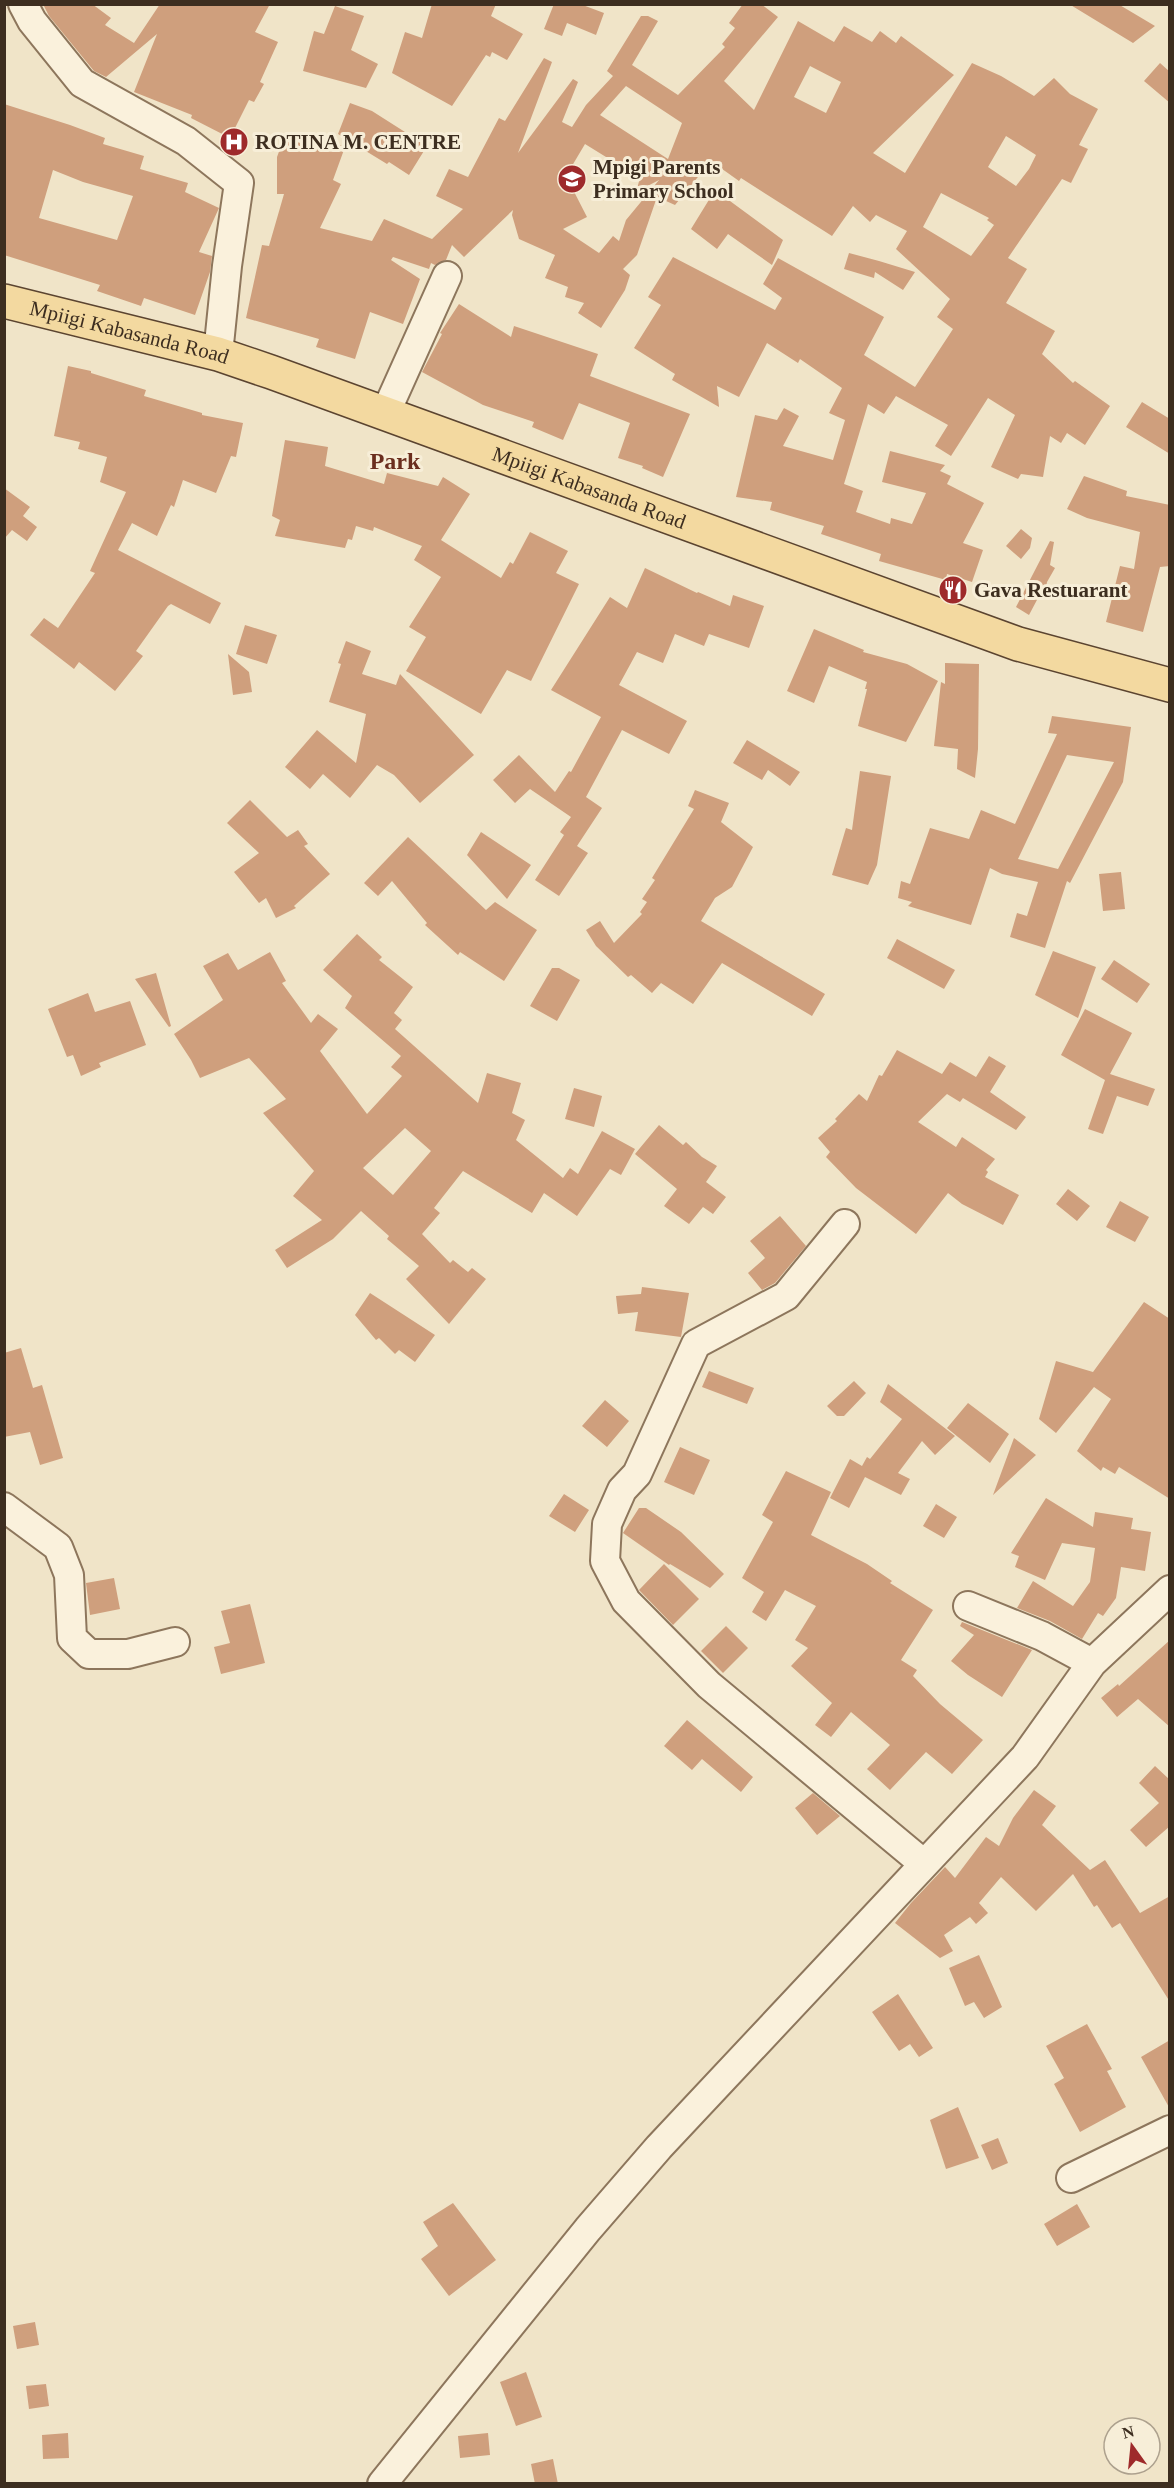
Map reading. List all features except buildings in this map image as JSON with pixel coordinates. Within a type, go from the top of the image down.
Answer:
[{"type":"main road","name":"Mpiigi Kabasanda Road","points":[[4,301],[219,354],[1018,644],[1170,685]]},
{"type":"street","points":[[23,4],[32,21],[82,83],[186,141],[239,183],[227,266],[219,354]]},
{"type":"street","points":[[385,414],[447,276]]},
{"type":"street","points":[[845,1224],[786,1296],[696,1344],[637,1474],[622,1490],[607,1524],[605,1561],[626,1601],[709,1685],[924,1864]]},
{"type":"street","points":[[4,1507],[58,1546],[69,1575],[72,1638],[89,1654],[128,1654],[175,1642]]},
{"type":"street","points":[[382,2484],[588,2229],[659,2147],[1025,1757],[1092,1663],[1170,1590]]},
{"type":"street","points":[[968,1606],[1042,1636],[1092,1663]]},
{"type":"street","points":[[1071,2178],[1170,2130]]},
{"type":"place","name":"ROTINA M. CENTRE","points":[[234,142]]},
{"type":"place","name":"Mpigi Parents Primary School","points":[[572,179]]},
{"type":"place","name":"Gava Restuarant","points":[[953,590]]},
{"type":"district","name":"Park","points":[[395,461]]}]
